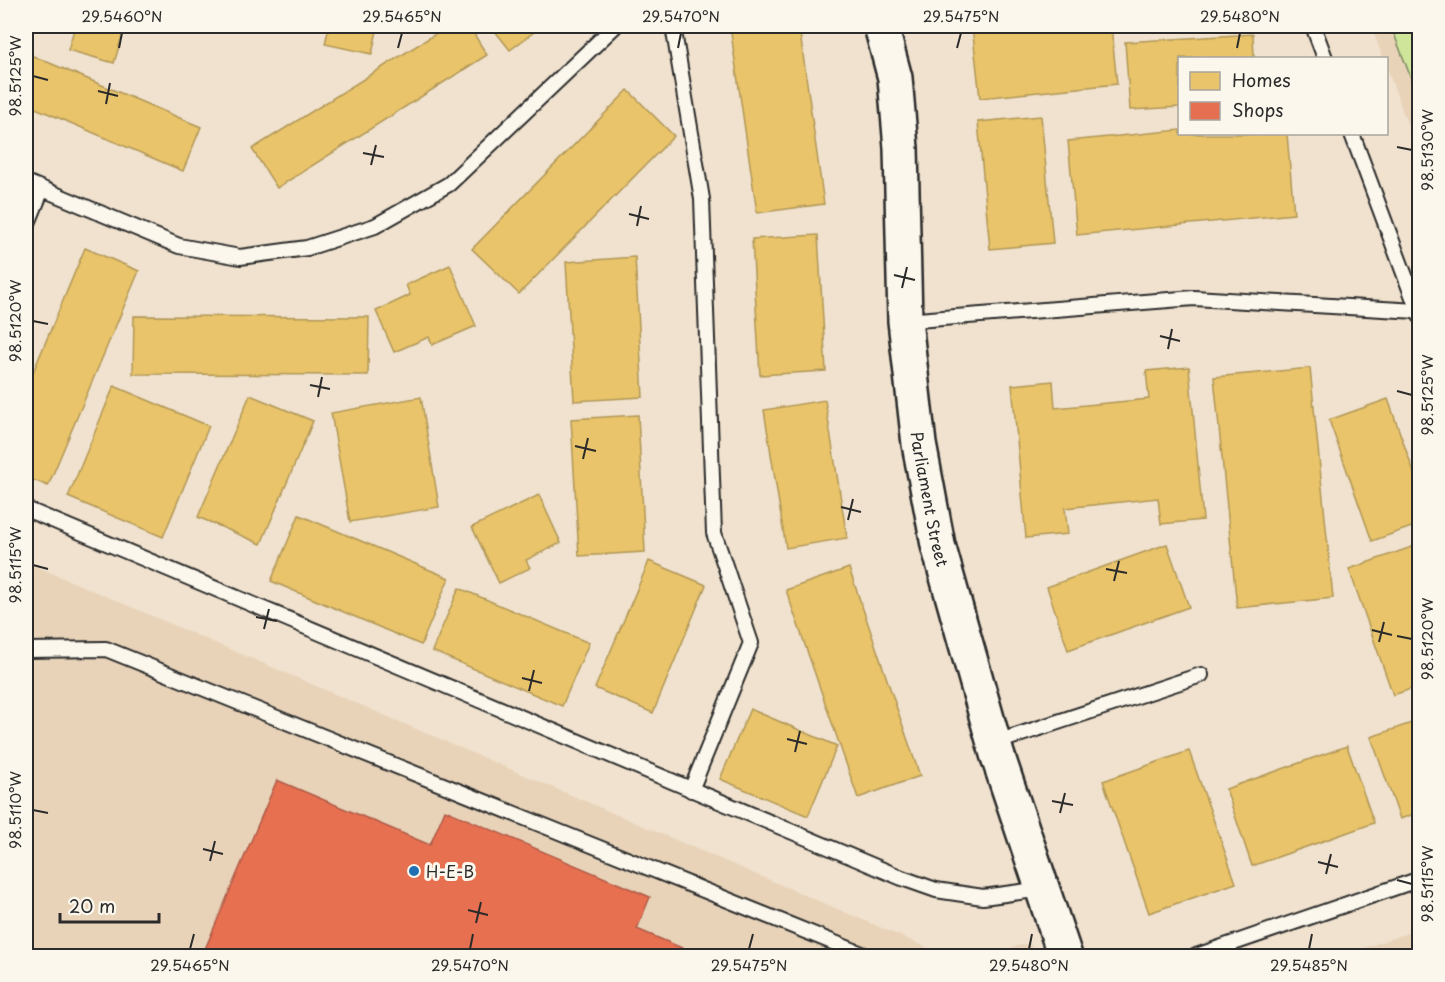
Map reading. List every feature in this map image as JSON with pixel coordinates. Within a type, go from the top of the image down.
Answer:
[{"type":"street","name":"Parliament Street","points":[[881,26],[895,78],[901,148],[905,321],[919,444],[938,545],[994,743],[1065,957]]},
{"type":"lane","points":[[26,182],[179,246],[240,256],[307,249],[375,226],[449,184],[615,26]]},
{"type":"lane","points":[[673,26],[702,199],[714,533],[751,643],[691,790]]},
{"type":"lane","points":[[1313,26],[1325,57]]},
{"type":"lane","points":[[905,321],[1194,298],[1418,314],[1352,135]]},
{"type":"lane","points":[[26,228],[42,189]]},
{"type":"lane","points":[[26,509],[902,878],[936,890],[983,897],[1042,889]]},
{"type":"lane","points":[[26,650],[106,649],[867,957]]},
{"type":"lane","points":[[994,743],[1201,675]]},
{"type":"lane","points":[[1196,957],[1419,879]]},
{"type":"shaded area","points":[[1371,26],[1419,26],[1419,156],[1388,71],[1388,57],[1383,57]]},
{"type":"shaded area","points":[[26,562],[947,956],[26,956]]},
{"type":"shaded area","points":[[1419,929],[1419,956],[1341,956]]},
{"type":"shaded area","points":[[1030,943],[1034,956],[976,956]]},
{"type":"green space","points":[[1391,26],[1419,26],[1419,99]]},
{"type":"building: Homes","points":[[75,26],[125,26],[114,63],[68,50]]},
{"type":"building: Homes","points":[[329,26],[378,26],[372,54],[325,44]]},
{"type":"building: Homes","points":[[448,26],[469,26],[487,55],[277,188],[252,149]]},
{"type":"building: Homes","points":[[491,26],[542,26],[510,50]]},
{"type":"building: Homes","points":[[730,26],[799,26],[824,204],[757,213]]},
{"type":"building: Homes","points":[[972,26],[1111,26],[1117,84],[980,98]]},
{"type":"building: Homes","points":[[1253,34],[1254,57],[1178,57],[1178,107],[1130,110],[1125,42]]},
{"type":"building: Homes","points":[[26,53],[201,127],[183,171],[26,104]]},
{"type":"building: Homes","points":[[628,90],[674,136],[519,294],[472,249]]},
{"type":"building: Homes","points":[[1041,116],[1053,243],[990,249],[978,122]]},
{"type":"building: Homes","points":[[1178,130],[1178,135],[1287,135],[1294,214],[1077,235],[1068,141]]},
{"type":"building: Homes","points":[[818,235],[826,371],[760,375],[752,239]]},
{"type":"building: Homes","points":[[85,248],[139,271],[48,486],[26,477],[26,389]]},
{"type":"building: Homes","points":[[635,257],[643,397],[574,401],[566,262]]},
{"type":"building: Homes","points":[[450,265],[476,326],[432,345],[429,337],[394,352],[376,311],[410,295],[406,285]]},
{"type":"building: Homes","points":[[134,316],[369,317],[368,375],[133,374]]},
{"type":"building: Homes","points":[[1189,367],[1203,520],[1161,524],[1158,498],[1065,508],[1068,534],[1026,538],[1012,385],[1053,381],[1055,408],[1149,399],[1146,371]]},
{"type":"building: Homes","points":[[1310,368],[1333,598],[1237,608],[1214,377]]},
{"type":"building: Homes","points":[[114,386],[209,426],[163,537],[68,497]]},
{"type":"building: Homes","points":[[250,395],[313,421],[261,544],[198,517]]},
{"type":"building: Homes","points":[[421,397],[439,507],[350,522],[331,413]]},
{"type":"building: Homes","points":[[1388,399],[1420,490],[1420,524],[1372,541],[1329,420]]},
{"type":"building: Homes","points":[[825,400],[847,538],[786,548],[764,410]]},
{"type":"building: Homes","points":[[638,415],[645,552],[579,556],[571,419]]},
{"type":"building: Homes","points":[[539,495],[561,543],[526,560],[530,568],[499,583],[472,527]]},
{"type":"building: Homes","points":[[299,515],[449,578],[421,645],[271,581]]},
{"type":"building: Homes","points":[[1167,544],[1189,607],[1068,650],[1047,587]]},
{"type":"building: Homes","points":[[1420,544],[1420,686],[1393,695],[1349,569]]},
{"type":"building: Homes","points":[[649,561],[706,585],[653,713],[595,688]]},
{"type":"building: Homes","points":[[849,568],[920,776],[858,798],[786,590]]},
{"type":"building: Homes","points":[[459,588],[589,643],[562,706],[432,651]]},
{"type":"building: Homes","points":[[750,709],[837,746],[808,816],[720,779]]},
{"type":"building: Homes","points":[[1420,720],[1420,812],[1400,819],[1371,737]]},
{"type":"building: Homes","points":[[1347,746],[1374,823],[1252,866],[1226,789]]},
{"type":"building: Homes","points":[[1189,751],[1236,883],[1149,913],[1103,781]]},
{"type":"building: Shops","name":"H-E-B","points":[[277,780],[430,845],[445,810],[650,897],[637,929],[701,956],[202,956]]},
{"type":"place","name":"H-E-B","points":[[414,871]]}]
